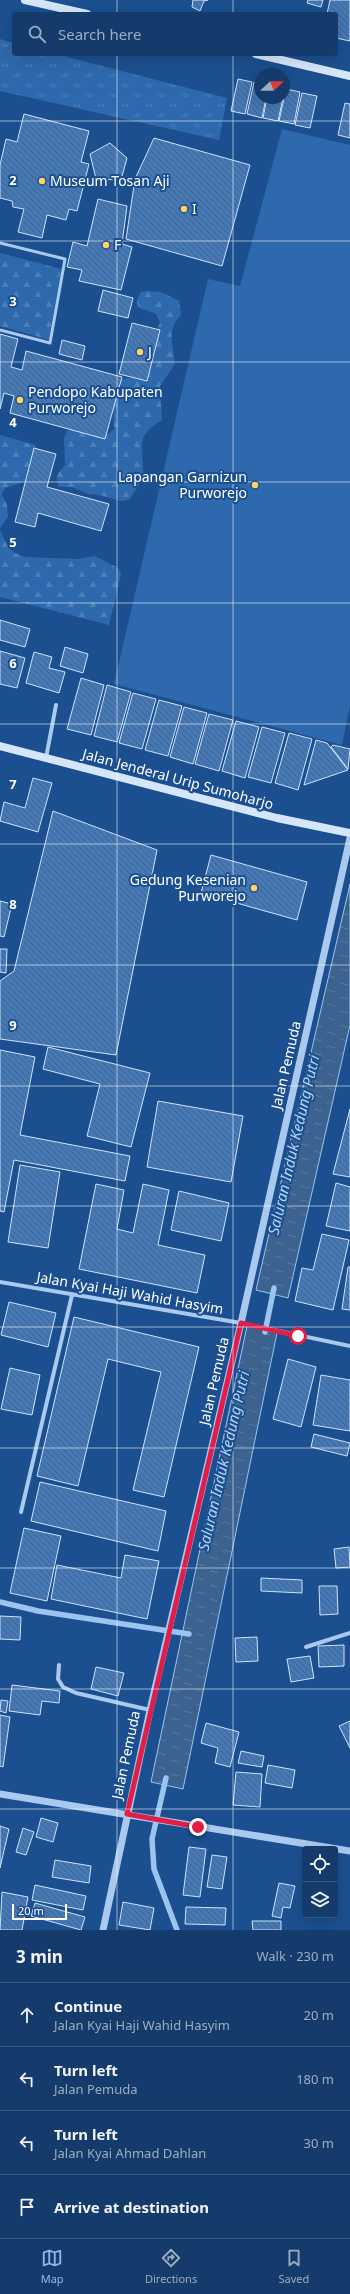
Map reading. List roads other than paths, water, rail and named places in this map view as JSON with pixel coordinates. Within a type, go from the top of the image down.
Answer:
[{"type":"main road","points":[[25,0],[78,12]]},
{"type":"main road","points":[[265,56],[350,76]]},
{"type":"main road","name":"Jalan Jenderal Urip Sumoharjo","points":[[0,746],[277,818],[350,833]]},
{"type":"street","points":[[46,758],[56,705]]},
{"type":"street","name":"Jalan Pemuda","points":[[103,1930],[150,1710],[241,1323],[350,838]]},
{"type":"street","name":"Jalan Kyai Haji Wahid Hasyim","points":[[0,1282],[241,1323],[350,1346]]},
{"type":"street","points":[[21,1512],[72,1295]]},
{"type":"street","points":[[306,1647],[350,1633]]},
{"type":"street","points":[[59,1665],[58,1679],[63,1687],[76,1693],[150,1710]]},
{"type":"street","points":[[0,1794],[350,1851]]},
{"type":"lane","points":[[0,243],[65,259],[50,343],[0,330]]},
{"type":"water","points":[[350,884],[350,1025],[288,1298],[256,1290]]},
{"type":"water","points":[[247,1326],[277,1333],[183,1789],[151,1782]]},
{"type":"waterway","name":"Saluran Induk Kedung Putri","points":[[265,1332],[274,1288]]},
{"type":"waterway","points":[[0,1602],[38,1611],[189,1634]]},
{"type":"waterway","name":"Saluran Induk Kedung Putri","points":[[166,1778],[152,1839],[154,1869],[177,1930]]},
{"type":"place","name":"Museum Tosan Aji","points":[[42,181]]},
{"type":"place","name":"I","points":[[184,209]]},
{"type":"place","name":"F","points":[[106,245]]},
{"type":"place","name":"J","points":[[140,352]]},
{"type":"place","name":"Pendopo Kabupaten Purworejo","points":[[20,400]]},
{"type":"place","name":"Lapangan Garnizun Purworejo","points":[[255,485]]},
{"type":"place","name":"Gedung Kesenian Purworejo","points":[[254,888]]}]
